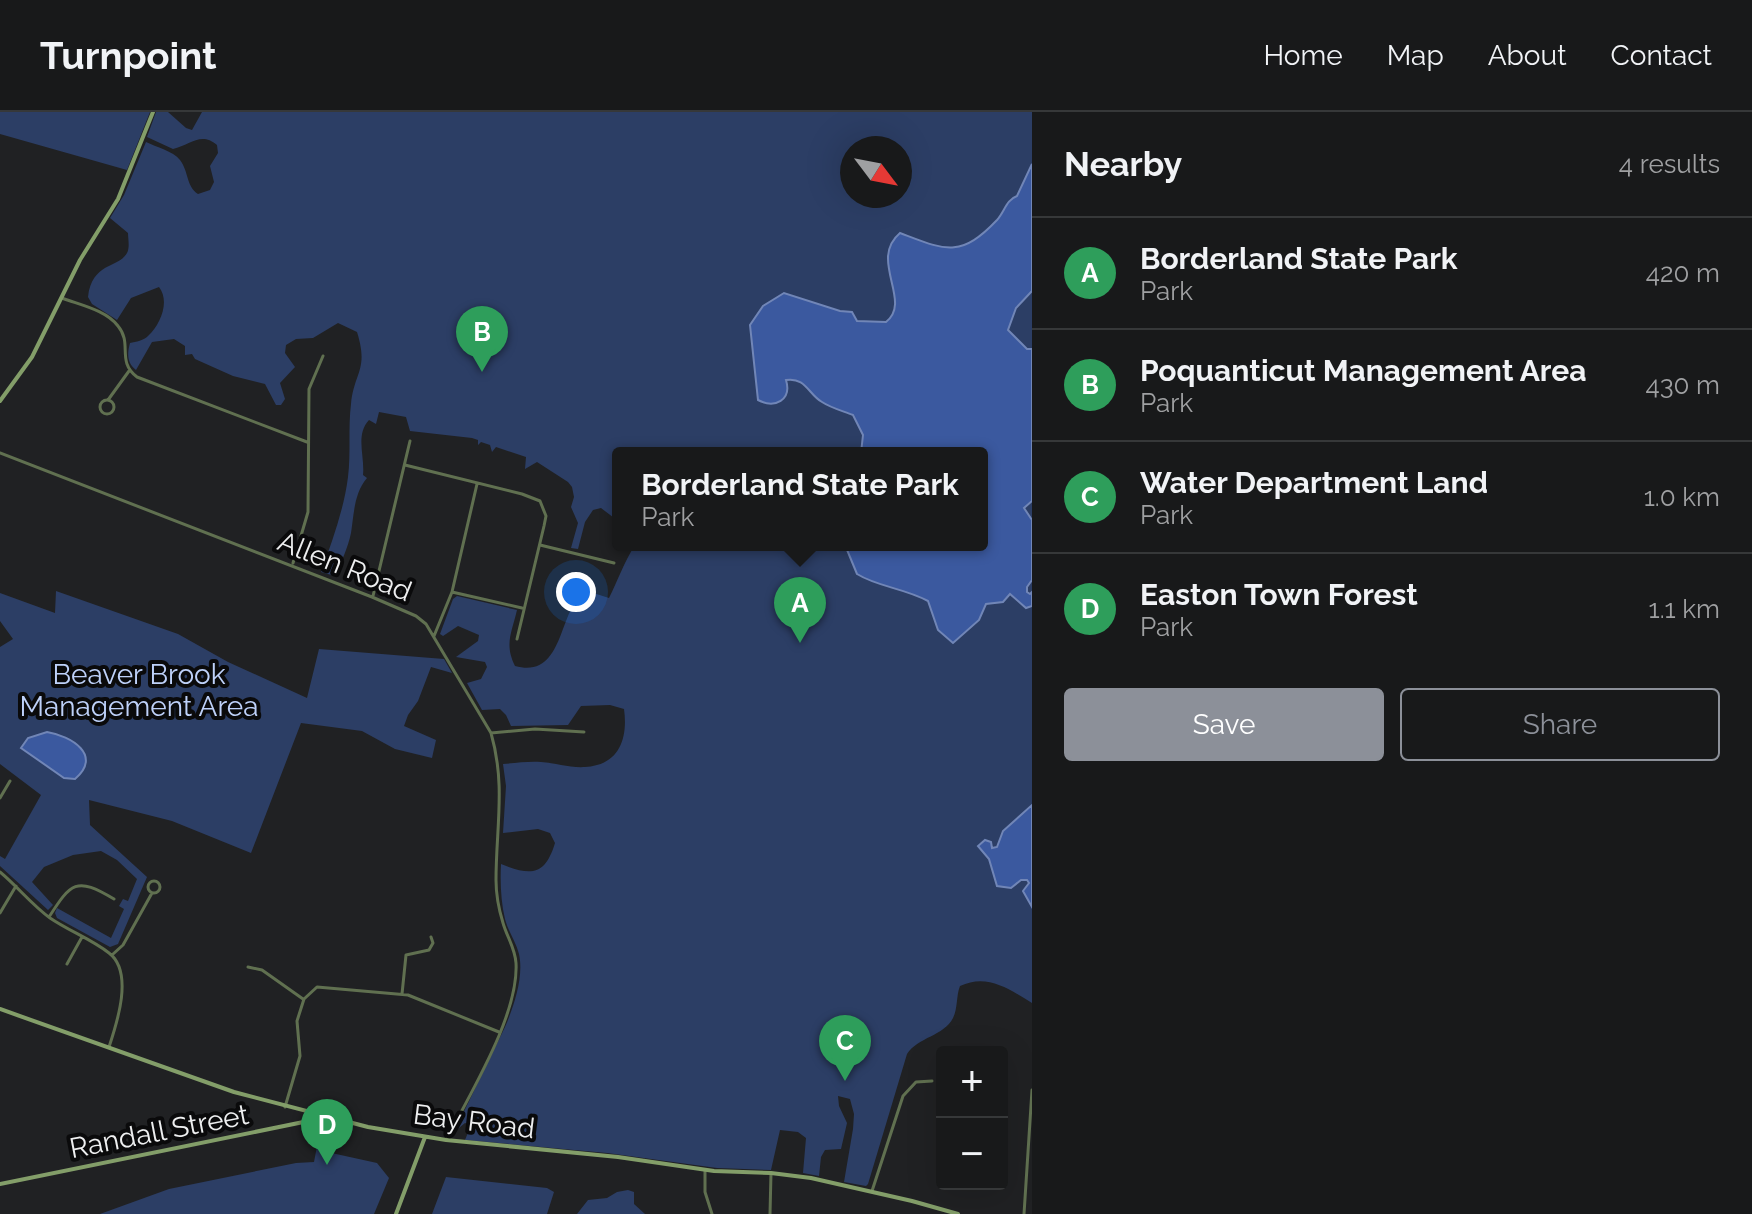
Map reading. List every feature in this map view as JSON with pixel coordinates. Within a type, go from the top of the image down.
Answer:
[{"type":"main road","points":[[0,401],[32,357],[80,260],[126,184],[153,112]]},
{"type":"main road","name":"Bay Road","points":[[0,1009],[234,1092],[368,1127],[446,1140],[618,1157],[705,1170],[771,1173],[872,1191],[958,1214]]},
{"type":"main road","name":"Randall Street","points":[[0,1184],[326,1117]]},
{"type":"main road","points":[[396,1214],[425,1137]]},
{"type":"street","points":[[62,298],[115,322],[124,335],[124,362],[137,377],[307,442]]},
{"type":"street","points":[[293,565],[308,512],[309,389],[323,356]]},
{"type":"street","points":[[108,400],[129,371]]},
{"type":"street","points":[[372,597],[410,441]]},
{"type":"street","name":"Allen Road","points":[[0,453],[372,597],[416,616],[434,636],[491,733],[501,784],[496,885],[503,923],[514,948],[516,962],[508,1013],[446,1140]]},
{"type":"street","points":[[405,465],[540,501],[546,516],[517,639]]},
{"type":"street","points":[[434,636],[452,592],[477,484]]},
{"type":"street","points":[[540,545],[614,563]]},
{"type":"street","points":[[452,592],[523,609]]},
{"type":"street","points":[[491,733],[535,729],[584,732]]},
{"type":"street","points":[[0,798],[10,781]]},
{"type":"street","points":[[0,872],[49,917],[112,955],[120,973],[121,1006],[108,1047]]},
{"type":"street","points":[[49,917],[65,892],[75,885],[89,885],[114,899]]},
{"type":"street","points":[[0,913],[16,886]]},
{"type":"street","points":[[112,955],[123,945],[152,893]]},
{"type":"street","points":[[67,964],[82,937]]},
{"type":"street","points":[[402,994],[406,955],[429,950],[433,943],[431,937]]},
{"type":"street","points":[[248,967],[262,970],[304,999]]},
{"type":"street","points":[[285,1107],[300,1056],[297,1021],[304,999],[313,989],[323,986],[402,994],[455,1012],[499,1032]]},
{"type":"street","points":[[872,1191],[903,1096],[916,1082],[932,1081]]},
{"type":"street","points":[[1024,1214],[1032,1090]]},
{"type":"street","points":[[705,1170],[705,1192],[712,1214]]},
{"type":"street","points":[[770,1214],[771,1173]]},
{"type":"green space","points":[[0,112],[150,112],[127,170],[0,134]]},
{"type":"green space","points":[[156,112],[168,112],[192,130],[202,112],[1032,112],[1032,1003],[998,984],[979,981],[960,986],[955,1014],[949,1024],[907,1054],[866,1186],[844,1182],[854,1114],[850,1099],[838,1096],[847,1123],[841,1149],[825,1150],[819,1176],[803,1173],[806,1138],[798,1132],[780,1130],[771,1170],[717,1168],[607,1153],[465,1140],[471,1125],[465,1123],[454,1132],[505,1027],[519,982],[519,954],[506,923],[503,906],[501,864],[521,870],[536,870],[547,862],[555,843],[550,833],[538,829],[503,833],[506,786],[503,764],[597,765],[614,755],[619,748],[625,720],[624,709],[610,705],[581,706],[568,725],[511,726],[500,709],[482,710],[467,683],[481,679],[487,667],[485,662],[456,657],[478,641],[479,635],[458,626],[443,636],[440,634],[453,599],[457,596],[517,610],[509,644],[515,666],[532,667],[544,662],[553,652],[577,599],[587,591],[609,598],[632,551],[988,551],[988,447],[612,447],[612,516],[601,508],[593,510],[585,522],[578,549],[571,548],[578,523],[571,507],[574,497],[568,482],[537,462],[525,469],[526,457],[496,447],[492,452],[490,445],[481,442],[478,445],[478,440],[472,438],[410,431],[406,417],[379,412],[376,424],[369,420],[362,432],[363,475],[367,478],[357,497],[346,550],[335,576],[321,572],[341,513],[348,477],[351,404],[362,355],[357,332],[338,323],[313,338],[296,339],[286,345],[285,353],[295,367],[280,383],[285,399],[281,405],[276,405],[265,384],[233,376],[195,359],[192,354],[185,355],[185,346],[174,339],[152,342],[136,370],[133,367],[128,358],[130,343],[144,339],[160,319],[164,299],[159,287],[131,298],[117,320],[92,304],[88,297],[95,277],[127,253],[128,233],[110,218],[124,195],[146,142],[177,157],[191,187],[198,194],[210,190],[214,182],[210,166],[218,153],[217,145],[206,139],[173,149],[147,137]]},
{"type":"green space","name":"Beaver Brook Management Area","points":[[56,591],[178,634],[228,662],[307,698],[319,649],[444,659],[452,673],[431,667],[404,726],[436,740],[432,758],[395,749],[362,731],[301,723],[251,853],[172,821],[89,800],[90,825],[147,877],[118,944],[110,947],[57,918],[55,913],[57,908],[111,938],[124,909],[119,906],[123,899],[128,901],[137,879],[117,860],[101,851],[73,855],[44,867],[32,882],[53,905],[48,910],[0,866],[0,856],[5,859],[41,795],[0,764],[0,647],[13,639],[0,621],[0,593],[55,613]]},
{"type":"green space","points":[[322,1120],[329,1121],[327,1152],[377,1163],[389,1178],[374,1214],[100,1214],[169,1189],[314,1162]]},
{"type":"green space","points":[[446,1177],[547,1188],[554,1192],[547,1214],[432,1214]]},
{"type":"green space","points":[[628,1190],[634,1192],[634,1204],[645,1214],[577,1214],[588,1200],[607,1198]]},
{"type":"water","points":[[1032,164],[1032,291],[1016,308],[1008,330],[1027,349],[1032,349],[1032,501],[1024,508],[1032,520],[1032,580],[1027,592],[1032,592],[1032,606],[1026,608],[1010,594],[1003,602],[986,604],[979,620],[953,643],[938,630],[928,601],[857,574],[847,551],[988,551],[988,447],[862,447],[863,435],[853,415],[817,399],[798,381],[786,380],[787,393],[781,401],[764,403],[758,400],[750,325],[763,306],[784,293],[852,312],[857,321],[886,322],[893,313],[895,303],[888,255],[891,244],[900,233],[941,247],[962,246],[984,232],[1017,196]]},
{"type":"water","points":[[47,732],[74,742],[85,755],[83,770],[75,779],[64,778],[21,748],[28,738]]},
{"type":"water","points":[[1032,805],[1032,907],[1023,891],[1029,883],[1027,880],[1021,880],[1011,888],[997,886],[989,859],[978,846],[985,840],[991,842],[992,848],[997,847],[1003,831]]},
{"type":"place","name":"Poquanticut Management Area","points":[[482,372]]},
{"type":"place","name":"Borderland State Park","points":[[800,643]]},
{"type":"place","name":"Water Department Land","points":[[845,1081]]},
{"type":"place","name":"Easton Town Forest","points":[[327,1165]]}]
